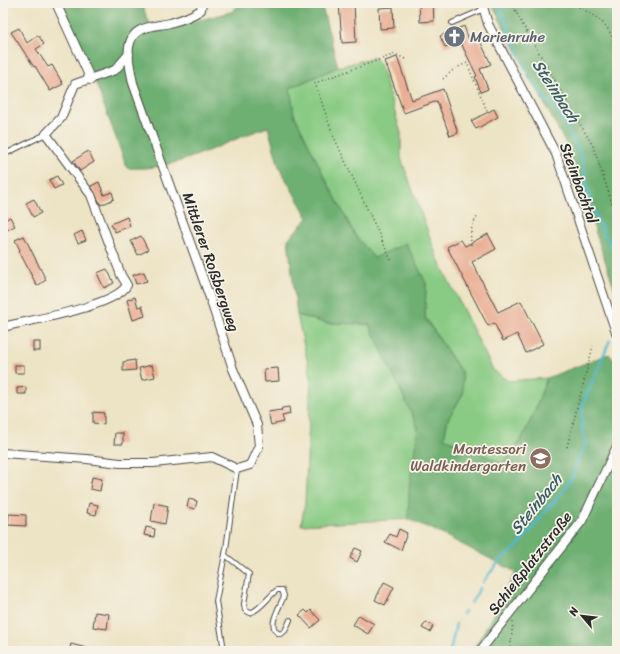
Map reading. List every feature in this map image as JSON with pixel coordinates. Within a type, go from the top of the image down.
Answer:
[{"type":"street","points":[[56,3],[91,80]]},
{"type":"street","name":"Mittlerer Roßbergweg","points":[[202,3],[201,10],[192,15],[170,23],[146,27],[135,33],[132,37],[129,54],[133,83],[208,291],[232,369],[257,426],[259,446],[250,465],[237,469]]},
{"type":"street","name":"Steinbachtal","points":[[483,6],[488,24],[556,154],[617,334]]},
{"type":"street","name":"Mittlerer Roßbergweg","points":[[46,134],[61,118],[75,84],[91,80],[114,70],[129,54]]},
{"type":"street","points":[[3,327],[102,303],[124,290],[127,285],[121,275],[91,195],[46,134]]},
{"type":"street","name":"Schießplatzstraße","points":[[480,651],[582,521],[617,446]]},
{"type":"street","points":[[3,453],[120,463],[212,457],[237,469]]},
{"type":"lane","points":[[452,23],[483,6]]},
{"type":"lane","points":[[3,155],[46,134]]},
{"type":"lane","points":[[221,651],[222,644],[216,601],[225,555],[237,469]]},
{"type":"lane","points":[[225,555],[249,574],[244,604],[245,610],[250,613],[255,611],[270,595],[277,590],[282,590],[284,596],[273,621],[273,628],[275,632],[280,634],[285,631],[290,620]]},
{"type":"path","points":[[512,3],[520,20],[593,146],[617,218]]},
{"type":"path","points":[[572,3],[604,24],[612,37],[614,62],[617,74]]},
{"type":"path","points":[[392,260],[333,134],[314,83],[395,54],[405,59]]},
{"type":"path","points":[[442,79],[454,69],[467,63],[488,111]]},
{"type":"path","points":[[471,245],[470,234],[474,221],[479,215]]},
{"type":"path","points":[[567,447],[594,346]]},
{"type":"path","points":[[510,651],[513,621]]},
{"type":"green space","points":[[60,3],[142,3],[147,19],[156,31],[231,12],[242,3],[321,3],[338,67],[290,88],[294,114],[355,235],[374,258],[406,243],[426,283],[425,318],[462,373],[463,394],[448,419],[444,438],[502,463],[510,456],[517,446],[529,424],[547,378],[609,354],[617,364],[617,651],[471,651],[480,639],[516,572],[434,530],[408,519],[409,489],[418,427],[369,324],[326,323],[297,315],[288,239],[308,218],[279,167],[268,127],[181,161],[145,168],[127,168],[91,70]]},
{"type":"green space","points":[[491,3],[617,3],[617,296],[566,144]]},
{"type":"green space","points":[[374,57],[380,64],[401,133],[401,158],[437,257],[493,370],[508,381],[547,378],[529,424],[509,456],[501,463],[444,438],[448,419],[463,394],[462,373],[425,317],[426,283],[423,279],[374,259],[355,235],[294,114],[290,88],[338,67]]},
{"type":"green space","points":[[297,315],[326,323],[369,324],[418,427],[408,519],[301,525],[305,503],[311,377]]},
{"type":"building","points":[[339,3],[354,3],[356,42],[342,43]]},
{"type":"building","points":[[419,3],[433,3],[434,21],[420,22]]},
{"type":"building","points":[[393,7],[394,28],[380,29],[379,8]]},
{"type":"building","points":[[464,26],[470,43],[479,39],[491,64],[480,69],[488,89],[481,92],[475,77],[477,76],[460,41],[445,47],[440,36]]},
{"type":"building","points":[[19,28],[27,43],[38,35],[44,44],[36,49],[48,67],[52,65],[63,84],[50,91],[35,66],[34,67],[11,32]]},
{"type":"building","points":[[397,57],[412,100],[443,89],[458,133],[450,136],[437,101],[404,113],[385,61]]},
{"type":"building","points":[[494,109],[498,117],[476,129],[471,121]]},
{"type":"building","points":[[88,151],[94,162],[80,171],[73,161]]},
{"type":"building","points":[[57,176],[62,185],[54,189],[49,180]]},
{"type":"building","points":[[99,182],[104,195],[112,192],[114,199],[101,205],[91,186]]},
{"type":"building","points":[[34,199],[41,213],[33,217],[26,203]]},
{"type":"building","points":[[10,217],[15,226],[7,230],[3,221]]},
{"type":"building","points":[[127,217],[130,226],[115,232],[111,224]]},
{"type":"building","points":[[82,231],[86,240],[78,243],[74,235]]},
{"type":"building","points":[[488,234],[496,249],[472,262],[498,312],[521,301],[543,344],[526,353],[517,334],[503,341],[494,323],[488,326],[447,247],[461,240],[465,246]]},
{"type":"building","points":[[24,236],[46,280],[37,286],[15,240]]},
{"type":"building","points":[[141,236],[148,250],[138,255],[131,241]]},
{"type":"building","points":[[107,269],[114,283],[104,288],[97,273]]},
{"type":"building","points":[[144,272],[147,281],[136,284],[133,275]]},
{"type":"building","points":[[135,297],[138,307],[142,306],[145,316],[133,320],[127,300]]},
{"type":"building","points":[[33,342],[40,342],[40,351],[33,351]]},
{"type":"building","points":[[135,360],[136,370],[123,371],[123,362]]},
{"type":"building","points":[[15,365],[24,365],[24,373],[15,373]]},
{"type":"building","points":[[152,365],[155,377],[142,380],[139,368]]},
{"type":"building","points":[[278,368],[279,381],[265,382],[264,369]]},
{"type":"building","points":[[26,387],[26,394],[17,394],[17,388]]},
{"type":"building","points":[[289,407],[290,414],[282,416],[284,422],[271,425],[268,412],[281,410],[281,412],[282,408]]},
{"type":"building","points":[[93,412],[104,413],[104,424],[93,423]]},
{"type":"building","points":[[115,433],[123,433],[123,444],[114,444]]},
{"type":"building","points":[[92,477],[102,479],[100,491],[90,489]]},
{"type":"building","points":[[189,499],[197,501],[195,509],[187,507]]},
{"type":"building","points":[[89,503],[98,505],[96,515],[87,513]]},
{"type":"building","points":[[154,503],[168,506],[165,524],[151,521]]},
{"type":"building","points":[[9,514],[26,515],[26,526],[8,525]]},
{"type":"building","points":[[146,527],[155,529],[154,537],[144,535]]},
{"type":"building","points":[[399,529],[407,533],[401,550],[385,542],[390,534],[396,537]]},
{"type":"building","points":[[355,548],[362,551],[357,562],[350,558]]},
{"type":"building","points":[[384,582],[394,587],[385,605],[375,600]]},
{"type":"building","points":[[305,610],[308,613],[311,610],[320,620],[311,628],[299,615]]},
{"type":"building","points":[[95,612],[109,614],[107,629],[93,627]]},
{"type":"building","points":[[359,615],[374,624],[368,634],[353,625]]},
{"type":"building","points":[[426,622],[433,626],[430,632],[422,628]]},
{"type":"building","points":[[71,644],[90,649],[90,651],[69,651]]},
{"type":"waterway","name":"Steinbach","points":[[498,3],[529,78],[547,102],[553,104],[580,153],[585,171],[587,189],[597,219],[617,259]]},
{"type":"waterway","name":"Steinbach","points":[[483,582],[501,559],[513,551],[534,527],[546,510],[560,496],[573,476],[577,460],[586,444],[582,430],[582,406],[610,340]]},
{"type":"waterway","name":"Steinbach","points":[[471,603],[480,588]]},
{"type":"waterway","name":"Steinbach","points":[[450,651],[456,624]]},
{"type":"place","name":"Marienruhe","points":[[454,37]]},
{"type":"place","name":"Montessori Waldkindergarten","points":[[541,458]]}]
